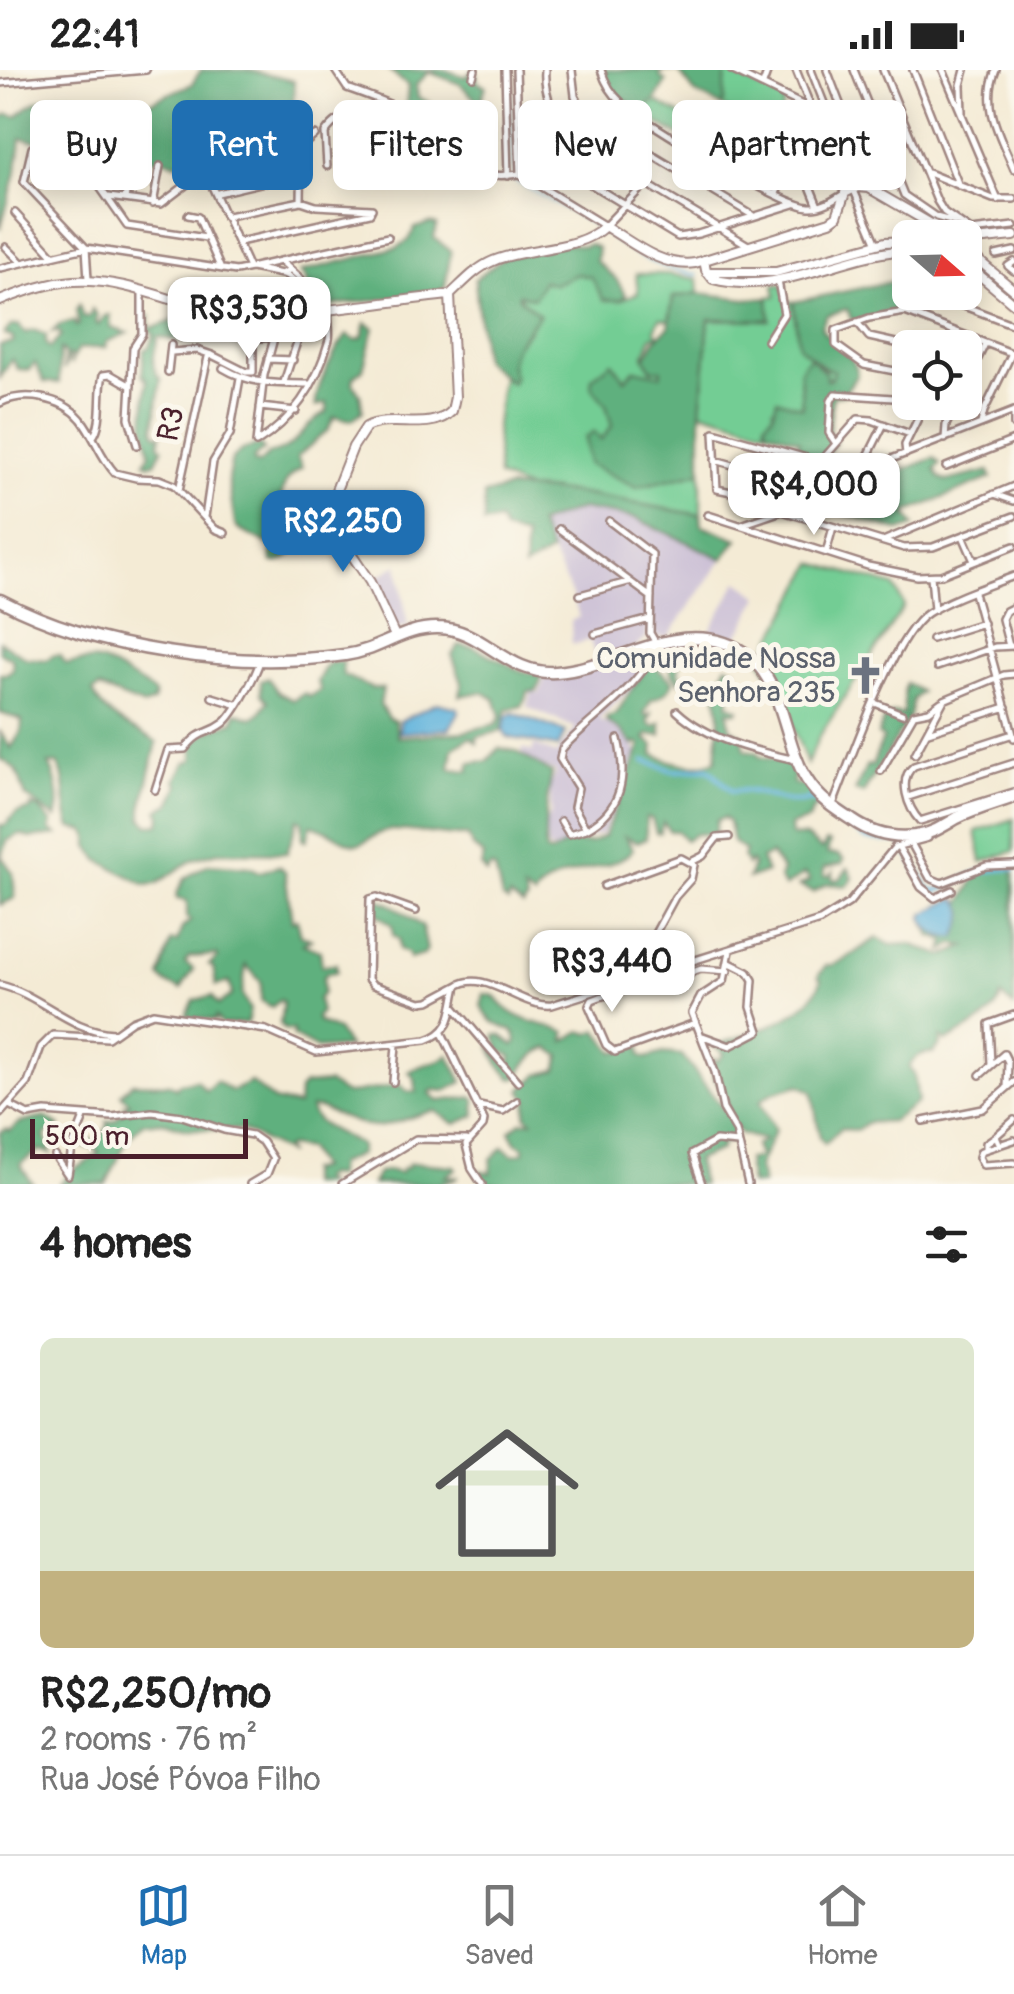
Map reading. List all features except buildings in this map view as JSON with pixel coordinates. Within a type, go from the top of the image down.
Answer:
[{"type":"main road","points":[[0,600],[52,624],[197,658],[260,661],[347,655],[422,628],[453,630],[474,638],[513,663],[540,672],[564,671],[652,646],[705,638],[732,646],[751,658],[772,686],[808,782],[832,807],[864,828],[882,835],[916,836],[1014,797]]},
{"type":"street","points":[[0,83],[50,74],[146,70]]},
{"type":"street","points":[[335,70],[346,88],[383,100]]},
{"type":"street","points":[[505,70],[508,176]]},
{"type":"street","points":[[516,70],[518,104]]},
{"type":"street","points":[[545,70],[550,100]]},
{"type":"street","points":[[572,70],[578,100]]},
{"type":"street","points":[[600,70],[619,100]]},
{"type":"street","points":[[731,70],[745,72],[793,100]]},
{"type":"street","points":[[763,84],[768,70]]},
{"type":"street","points":[[796,70],[808,100]]},
{"type":"street","points":[[810,70],[820,100]]},
{"type":"street","points":[[827,70],[839,100]]},
{"type":"street","points":[[854,70],[865,100]]},
{"type":"street","points":[[882,70],[941,208],[956,220]]},
{"type":"street","points":[[912,70],[953,165],[958,186]]},
{"type":"street","points":[[943,70],[998,200]]},
{"type":"street","points":[[957,96],[966,70]]},
{"type":"street","points":[[996,70],[989,92],[990,109],[1014,169]]},
{"type":"street","points":[[652,124],[721,165],[797,203],[818,206],[849,190]]},
{"type":"street","points":[[327,166],[325,133],[333,125]]},
{"type":"street","points":[[88,279],[86,248],[24,182],[30,150],[78,156],[127,226],[206,238]]},
{"type":"street","points":[[652,156],[754,216]]},
{"type":"street","points":[[153,204],[160,166]]},
{"type":"street","points":[[926,173],[998,200],[1014,199]]},
{"type":"street","points":[[498,175],[518,174]]},
{"type":"street","points":[[652,188],[750,246]]},
{"type":"street","points":[[125,200],[127,190]]},
{"type":"street","points":[[106,196],[163,204],[180,190]]},
{"type":"street","points":[[215,190],[250,268]]},
{"type":"street","points":[[216,193],[229,190]]},
{"type":"street","points":[[301,190],[301,201]]},
{"type":"street","points":[[546,190],[665,261],[703,266],[750,246],[830,222],[850,190]]},
{"type":"street","points":[[602,190],[678,236],[719,228],[797,203]]},
{"type":"street","points":[[0,301],[60,282],[88,279],[142,289],[207,310],[253,313],[450,295],[494,260],[589,238],[639,190]]},
{"type":"street","points":[[812,190],[818,206]]},
{"type":"street","points":[[851,190],[878,244]]},
{"type":"street","points":[[881,190],[925,220]]},
{"type":"street","points":[[902,190],[930,214],[949,220]]},
{"type":"street","points":[[228,216],[301,201],[341,208],[383,209]]},
{"type":"street","points":[[341,208],[346,212],[345,218]]},
{"type":"street","points":[[239,242],[372,209]]},
{"type":"street","points":[[15,213],[52,254]]},
{"type":"street","points":[[188,215],[198,217],[220,267]]},
{"type":"street","points":[[982,231],[1013,224]]},
{"type":"street","points":[[1,268],[86,248],[236,271],[388,236]]},
{"type":"street","points":[[982,241],[1014,236]]},
{"type":"street","points":[[703,266],[714,280],[736,278],[892,243]]},
{"type":"street","points":[[6,247],[22,264]]},
{"type":"street","points":[[736,278],[778,280],[892,251]]},
{"type":"street","points":[[996,255],[1014,252]]},
{"type":"street","points":[[282,261],[286,272],[298,283],[300,311]]},
{"type":"street","points":[[1014,262],[1008,266],[1014,271]]},
{"type":"street","points":[[266,267],[301,279],[307,302],[324,309]]},
{"type":"street","points":[[982,270],[1012,296]]},
{"type":"street","points":[[767,341],[784,314],[778,280]]},
{"type":"street","points":[[137,445],[129,424],[133,346],[142,334],[142,289]]},
{"type":"street","points":[[395,636],[374,588],[328,521],[327,513],[366,427],[374,423],[438,421],[454,408],[450,295]]},
{"type":"street","points":[[301,328],[278,329],[274,337],[263,383],[256,443],[296,411],[311,384],[330,337],[324,309]]},
{"type":"street","points":[[975,310],[1014,324]]},
{"type":"street","points":[[892,371],[868,366],[844,353],[835,342],[836,330],[905,312],[1013,354],[982,422]]},
{"type":"street","points":[[168,372],[171,348],[197,350],[253,372],[253,313]]},
{"type":"street","points":[[857,322],[870,337],[892,342]]},
{"type":"street","points":[[261,338],[299,336],[284,384]]},
{"type":"street","points":[[982,352],[986,344]]},
{"type":"street","name":"R3","points":[[179,490],[208,357],[212,355]]},
{"type":"street","points":[[268,359],[292,360]]},
{"type":"street","points":[[223,368],[240,378],[263,383],[311,384]]},
{"type":"street","points":[[92,438],[98,430],[104,375],[110,374],[131,386]]},
{"type":"street","points":[[204,518],[212,462],[230,434],[240,378]]},
{"type":"street","points":[[836,443],[829,433],[835,394],[892,398]]},
{"type":"street","points":[[0,403],[18,395],[41,398],[77,415],[114,472],[164,480],[225,533]]},
{"type":"street","points":[[260,407],[296,411]]},
{"type":"street","points":[[850,492],[856,478],[866,469],[1014,412],[1014,424]]},
{"type":"street","points":[[715,460],[794,482],[822,462],[858,419],[910,434]]},
{"type":"street","points":[[906,454],[917,420]]},
{"type":"street","points":[[944,438],[948,420]]},
{"type":"street","points":[[866,469],[884,424]]},
{"type":"street","points":[[779,478],[741,494],[716,488],[714,429],[822,462],[856,478]]},
{"type":"street","points":[[946,467],[1014,440]]},
{"type":"street","points":[[763,474],[776,511]]},
{"type":"street","points":[[883,541],[1014,486]]},
{"type":"street","points":[[994,494],[1014,502]]},
{"type":"street","points":[[740,526],[776,511],[921,549],[1014,516]]},
{"type":"street","points":[[708,515],[897,574],[931,576],[1014,546]]},
{"type":"street","points":[[758,532],[760,516]]},
{"type":"street","points":[[586,829],[574,807],[578,786],[560,755],[621,694],[652,646],[652,554],[609,521]]},
{"type":"street","points":[[826,553],[834,526]]},
{"type":"street","points":[[559,529],[650,597]]},
{"type":"street","points":[[962,536],[974,562]]},
{"type":"street","points":[[931,576],[934,610]]},
{"type":"street","points":[[832,807],[902,642],[918,620],[1014,576]]},
{"type":"street","points":[[580,596],[628,582]]},
{"type":"street","points":[[974,593],[1013,731],[914,766],[904,776],[908,797],[916,820],[920,821],[1014,797]]},
{"type":"street","points":[[937,666],[991,648],[1012,646],[1002,620],[1006,611],[1014,607]]},
{"type":"street","points":[[595,634],[650,619]]},
{"type":"street","points":[[1002,620],[1014,619]]},
{"type":"street","points":[[932,639],[983,623]]},
{"type":"street","points":[[155,790],[168,750],[185,750],[195,735],[224,722],[254,679],[260,661]]},
{"type":"street","points":[[881,772],[914,714],[1014,674]]},
{"type":"street","points":[[212,697],[235,704]]},
{"type":"street","points":[[915,754],[947,698]]},
{"type":"street","points":[[926,733],[1014,702]]},
{"type":"street","points":[[875,703],[902,714]]},
{"type":"street","points":[[677,710],[690,723],[711,734],[799,761]]},
{"type":"street","points":[[561,822],[569,834],[604,818],[618,792],[623,763],[618,739]]},
{"type":"street","points":[[908,797],[1014,763]]},
{"type":"street","points":[[416,911],[378,896],[370,899],[368,979],[378,987],[421,1002],[472,980],[543,1006],[730,951],[828,917],[849,903],[898,846],[928,838],[935,831]]},
{"type":"street","points":[[692,862],[703,856],[716,838],[730,836]]},
{"type":"street","points":[[909,843],[930,878],[942,884],[986,866],[1014,865]]},
{"type":"street","points":[[898,846],[926,893],[935,898],[952,890]]},
{"type":"street","points":[[604,886],[682,858],[692,862]]},
{"type":"street","points":[[630,980],[675,897],[694,872],[692,862]]},
{"type":"street","points":[[730,951],[729,967],[720,985],[701,996],[692,1013],[718,1080],[722,1107],[736,1132],[748,1184]]},
{"type":"street","points":[[695,1023],[615,1052],[606,1045],[589,1006],[600,997],[710,968],[748,972],[754,980],[752,1007],[759,1032],[730,1046],[703,1036]]},
{"type":"street","points":[[660,988],[682,983],[692,972]]},
{"type":"street","points":[[0,985],[25,993],[81,1028],[114,1033]]},
{"type":"street","points":[[0,1114],[28,1083],[41,1047],[48,1038],[62,1034],[105,1039],[140,1017],[157,1014],[266,1030],[316,1052],[396,1045],[442,1033],[448,1026],[457,986]]},
{"type":"street","points":[[453,1006],[518,1082]]},
{"type":"street","points":[[991,1064],[988,1030],[993,1022],[1014,1015]]},
{"type":"street","points":[[342,1184],[416,1140],[467,1140],[484,1124],[442,1033]]},
{"type":"street","points":[[393,1082],[396,1045]]},
{"type":"street","points":[[980,1076],[1002,1055],[1007,1057],[1006,1089]]},
{"type":"street","points":[[922,1120],[983,1109],[1014,1082]]},
{"type":"street","points":[[478,1106],[503,1111],[517,1101]]},
{"type":"street","points":[[9,1104],[28,1116],[45,1112],[112,1118],[152,1112],[246,1132],[262,1142],[273,1159],[266,1174],[250,1184]]},
{"type":"street","points":[[55,1156],[68,1174],[72,1148],[84,1117]]},
{"type":"street","points":[[986,1149],[986,1143],[1014,1120]]},
{"type":"street","points":[[996,1136],[1000,1145]]},
{"type":"street","points":[[467,1140],[468,1160],[482,1184]]},
{"type":"street","points":[[1014,1140],[979,1154],[983,1165],[1014,1163]]},
{"type":"street","points":[[702,1184],[692,1154],[716,1141],[738,1143]]},
{"type":"shaded area","points":[[581,509],[635,519],[723,559],[668,637],[657,637],[651,630],[652,594],[646,639],[634,648],[596,660],[590,640],[572,645],[571,621],[579,617],[537,524]]},
{"type":"shaded area","points":[[398,564],[408,627],[396,630],[372,581]]},
{"type":"shaded area","points":[[738,581],[760,596],[736,640],[709,632]]},
{"type":"shaded area","points":[[642,654],[654,658],[636,683],[599,719],[620,732],[637,751],[602,834],[568,842],[554,850],[548,848],[545,824],[551,814],[550,786],[556,772],[534,763],[522,753],[523,748],[532,752],[534,745],[556,754],[576,728],[527,707],[532,692],[539,694],[545,677],[561,679]]},
{"type":"green space","points":[[201,70],[247,70],[294,81],[294,100],[172,100],[172,161],[152,159],[152,101],[192,84]]},
{"type":"green space","points":[[389,70],[444,70],[467,77],[470,72],[486,86],[481,100],[476,100],[460,84],[429,72],[416,85],[418,97],[424,100],[407,100],[408,86]]},
{"type":"green space","points":[[603,70],[726,70],[724,100],[709,100],[695,93],[678,71],[660,71],[666,81],[652,103],[624,100],[610,89]]},
{"type":"green space","points":[[726,71],[785,100],[722,100]]},
{"type":"green space","points":[[58,95],[103,100],[42,100]]},
{"type":"green space","points":[[652,103],[672,110],[672,131],[652,120]]},
{"type":"green space","points":[[30,105],[30,140],[21,138],[16,174],[0,230],[0,118],[8,114],[17,116]]},
{"type":"green space","points":[[429,223],[437,225],[434,238],[451,251],[445,287],[438,292],[329,306],[310,298],[306,279],[300,272],[398,247],[409,240],[415,228]]},
{"type":"green space","points":[[567,243],[598,248],[596,261],[617,280],[626,296],[604,300],[591,277],[577,274],[555,284],[543,281],[534,298],[519,294],[539,314],[513,351],[512,383],[483,360],[475,279],[504,257]]},
{"type":"green space","points":[[577,274],[591,277],[620,300],[638,293],[636,274],[698,279],[699,293],[673,297],[669,320],[660,318],[655,330],[660,336],[652,336],[644,356],[651,368],[663,370],[661,376],[625,379],[616,370],[606,405],[612,426],[601,440],[585,438],[588,456],[636,487],[701,472],[701,515],[570,492],[526,489],[498,477],[496,426],[502,376],[511,383],[511,356],[530,329],[519,294],[543,281],[555,284]]},
{"type":"green space","points":[[892,282],[895,310],[857,322],[847,309],[827,315],[821,327],[848,354],[857,375],[844,394],[833,396],[829,433],[836,443],[821,462],[796,454],[799,440],[767,430],[765,422],[773,414],[777,399],[802,407],[800,371],[805,361],[812,358],[826,374],[826,380],[831,379],[834,371],[799,347],[793,302]]},
{"type":"green space","points":[[782,284],[786,301],[793,302],[799,347],[824,369],[834,370],[830,379],[800,371],[802,408],[773,408],[765,422],[767,430],[701,411],[709,319],[769,320],[768,297],[776,296],[774,285]]},
{"type":"green space","points":[[699,293],[746,299],[768,297],[770,320],[709,319],[701,411],[701,472],[636,487],[588,464],[585,438],[594,432],[601,440],[612,426],[606,405],[591,386],[592,378],[612,362],[625,379],[635,369],[661,375],[662,370],[651,369],[645,358],[655,340],[669,327],[673,297]]},
{"type":"green space","points":[[79,305],[83,318],[90,316],[92,309],[98,316],[98,325],[110,315],[111,328],[128,333],[106,342],[106,347],[78,349],[70,365],[69,355],[64,370],[65,354],[60,349],[59,383],[44,382],[35,363],[29,370],[18,369],[12,359],[0,378],[0,345],[13,342],[4,334],[11,326],[19,325],[25,333],[34,330],[46,335],[50,348],[61,336],[60,332],[52,332],[59,325],[74,321],[79,325]]},
{"type":"green space","points":[[195,313],[221,316],[225,323],[223,334],[216,339],[158,337],[154,365],[161,379],[154,428],[156,434],[161,434],[159,445],[163,447],[155,463],[150,464],[145,462],[150,453],[144,423],[147,380],[142,375],[144,350],[154,334],[145,329],[147,316],[149,327],[153,328]]},
{"type":"green space","points":[[366,323],[374,328],[363,369],[353,383],[363,411],[352,420],[334,417],[328,430],[297,457],[302,468],[289,478],[283,490],[282,521],[303,531],[306,527],[310,532],[286,559],[272,563],[271,545],[235,525],[228,478],[232,459],[241,450],[260,445],[264,450],[254,458],[254,463],[259,464],[269,454],[292,443],[327,412],[327,403],[316,406],[326,370],[347,335],[356,340],[362,338]]},
{"type":"green space","points":[[934,458],[940,464],[935,470],[946,481],[989,471],[991,478],[906,513],[914,526],[899,531],[822,507],[823,499],[849,507],[854,494],[864,498],[878,479]]},
{"type":"green space","points":[[509,488],[570,492],[701,515],[702,525],[738,539],[723,559],[635,518],[581,509],[538,524],[551,552],[524,568],[525,537],[504,531],[499,521],[484,524],[484,495]]},
{"type":"green space","points":[[814,563],[894,586],[904,606],[819,737],[807,764],[780,692],[761,660]]},
{"type":"green space","points":[[0,641],[26,658],[46,660],[60,655],[66,664],[99,661],[155,694],[153,702],[144,706],[99,688],[93,692],[112,716],[157,742],[142,808],[142,818],[149,825],[160,824],[158,810],[170,804],[179,785],[176,780],[185,763],[193,760],[193,743],[206,732],[234,721],[236,712],[252,718],[260,713],[268,701],[261,694],[261,681],[268,678],[278,692],[293,700],[305,693],[309,697],[321,690],[317,682],[326,666],[342,662],[343,675],[371,688],[383,689],[380,704],[388,718],[395,721],[398,737],[463,732],[496,724],[501,716],[495,699],[482,692],[460,696],[462,683],[452,655],[459,645],[474,647],[520,670],[542,676],[537,691],[528,692],[522,706],[507,710],[501,731],[477,737],[477,743],[470,737],[453,748],[450,769],[469,771],[470,763],[487,761],[499,748],[516,751],[552,773],[545,832],[546,852],[551,853],[568,843],[590,843],[604,836],[641,746],[634,746],[606,721],[607,717],[616,714],[648,667],[670,646],[681,657],[678,671],[683,681],[671,673],[670,656],[656,668],[673,681],[665,694],[651,700],[644,714],[652,712],[648,722],[653,727],[661,723],[661,735],[645,738],[654,745],[653,754],[684,764],[716,760],[720,716],[716,687],[727,665],[735,669],[728,704],[739,709],[728,711],[730,728],[742,735],[745,750],[791,763],[795,770],[793,783],[806,787],[823,804],[813,809],[809,820],[790,826],[791,836],[806,837],[822,850],[826,842],[830,843],[827,854],[839,855],[844,860],[824,868],[824,876],[833,872],[833,880],[840,879],[848,868],[853,878],[847,886],[827,884],[813,892],[799,886],[810,881],[805,874],[784,887],[779,878],[782,870],[771,854],[761,859],[767,872],[748,879],[753,865],[750,861],[747,865],[745,851],[733,842],[729,822],[724,818],[717,820],[715,834],[696,834],[685,840],[677,831],[669,831],[663,822],[660,833],[656,833],[652,819],[646,817],[646,839],[637,842],[625,837],[633,849],[624,857],[568,874],[543,887],[534,897],[524,891],[527,901],[523,906],[510,897],[508,902],[502,898],[495,869],[490,867],[487,874],[481,866],[484,856],[468,836],[389,830],[354,844],[311,825],[307,840],[303,840],[302,821],[298,819],[287,853],[218,852],[194,859],[156,884],[146,885],[100,861],[89,847],[85,831],[71,828],[57,764],[49,764],[58,791],[56,818],[26,797],[16,771],[0,759],[0,732],[11,748],[21,732],[22,720],[0,713],[0,673],[13,669],[12,658],[0,653]]},
{"type":"green space","points":[[906,683],[921,692],[913,699],[910,715],[863,794],[855,791],[867,765],[872,766],[883,738],[878,735],[884,719],[893,713],[903,715]]},
{"type":"green space","points":[[31,806],[39,808],[52,823],[50,830],[57,835],[30,838],[20,834],[7,841],[2,857],[13,873],[15,898],[0,905],[0,825]]},
{"type":"green space","points":[[1014,819],[1014,851],[982,862],[976,831]]},
{"type":"green space","points":[[209,864],[250,867],[260,872],[279,866],[285,871],[292,921],[297,919],[301,935],[311,939],[303,944],[320,951],[322,966],[336,964],[337,972],[323,977],[323,993],[318,999],[321,1012],[316,1017],[318,1022],[337,1030],[348,1047],[317,1049],[293,1036],[293,1030],[280,1024],[283,1002],[280,1000],[272,1007],[261,1001],[261,982],[246,965],[242,994],[250,1010],[247,1023],[222,1025],[216,1017],[215,1021],[186,1016],[194,1000],[212,996],[218,1005],[232,995],[229,982],[216,986],[213,967],[209,965],[216,955],[189,957],[185,963],[194,969],[181,989],[160,977],[171,941],[177,942],[182,928],[191,920],[187,918],[187,901],[177,899],[176,895],[185,878]]},
{"type":"green space","points":[[1000,865],[1014,872],[1014,1007],[1001,996],[993,1011],[979,1023],[947,1041],[941,1037],[941,1044],[933,1053],[916,1058],[909,1068],[914,1073],[918,1102],[892,1121],[866,1123],[856,1131],[841,1128],[825,1144],[820,1138],[812,1091],[799,1085],[760,1101],[775,1130],[758,1167],[763,1184],[750,1184],[747,1160],[759,1157],[755,1145],[764,1140],[741,1134],[735,1127],[732,1141],[721,1143],[721,1150],[696,1160],[702,1184],[484,1184],[478,1175],[480,1171],[491,1173],[491,1159],[503,1147],[513,1155],[524,1152],[510,1131],[521,1122],[532,1121],[526,1116],[528,1100],[521,1090],[538,1075],[557,1070],[561,1056],[549,1048],[539,1052],[518,1078],[512,1079],[499,1065],[490,1046],[511,1065],[512,1056],[500,1050],[495,1035],[514,1045],[516,1037],[485,1013],[481,1006],[484,994],[495,996],[517,1016],[566,1032],[565,1041],[581,1031],[590,1034],[597,1030],[615,1052],[640,1045],[641,1055],[646,1058],[663,1053],[682,1055],[728,1115],[725,1094],[713,1077],[713,1058],[718,1061],[724,1053],[714,1046],[791,1015],[814,994],[821,980],[818,976],[826,966],[840,962],[878,938],[891,945],[910,944],[944,956],[966,946],[954,944],[943,951],[946,941],[931,936],[926,925],[960,905],[976,877]]},
{"type":"green space","points":[[378,899],[422,926],[427,950],[424,955],[409,959],[399,949],[392,925],[377,914]]},
{"type":"green space","points":[[449,1055],[463,1082],[446,1091],[430,1093],[438,1101],[473,1097],[476,1101],[475,1116],[455,1124],[435,1111],[373,1127],[311,1108],[324,1125],[360,1145],[360,1154],[338,1164],[336,1177],[327,1175],[321,1179],[326,1184],[308,1184],[308,1171],[319,1168],[307,1149],[288,1146],[284,1150],[289,1154],[242,1130],[186,1129],[164,1122],[143,1123],[128,1138],[106,1184],[60,1184],[99,1154],[96,1149],[81,1146],[82,1141],[88,1137],[91,1141],[100,1139],[107,1121],[114,1121],[127,1108],[124,1105],[130,1103],[121,1094],[132,1083],[170,1084],[176,1088],[180,1083],[196,1080],[206,1091],[216,1081],[232,1091],[251,1082],[274,1101],[298,1106],[299,1090],[304,1085],[328,1083],[346,1094],[400,1085],[416,1092],[415,1079],[409,1072]]},
{"type":"green space","points":[[45,1117],[60,1126],[45,1135],[51,1154],[40,1150],[20,1164],[33,1184],[0,1184],[0,1133],[19,1123]]},
{"type":"green space","points":[[408,1164],[454,1166],[456,1169],[445,1176],[459,1177],[438,1184],[372,1184],[378,1173],[400,1173]]},
{"type":"water","points":[[437,703],[458,708],[449,729],[399,733],[400,721]]},
{"type":"water","points":[[513,713],[566,732],[558,747],[507,737],[503,731],[506,717]]},
{"type":"water","points":[[955,898],[964,911],[961,926],[956,937],[940,935],[928,927],[924,914]]},
{"type":"waterway","points":[[511,70],[515,173]]},
{"type":"waterway","points":[[515,177],[596,226]]},
{"type":"waterway","points":[[604,232],[648,260],[697,275]]},
{"type":"waterway","points":[[885,249],[892,248]]},
{"type":"waterway","points":[[783,275],[809,269]]},
{"type":"waterway","points":[[742,278],[770,277]]},
{"type":"waterway","points":[[645,761],[674,771],[708,768],[732,791],[790,801],[812,799],[867,839],[894,841]]},
{"type":"waterway","points":[[903,844],[928,888],[937,891],[982,871],[1014,868]]},
{"type":"place","name":"Comunidade Nossa Senhora 235","points":[[866,675]]}]
